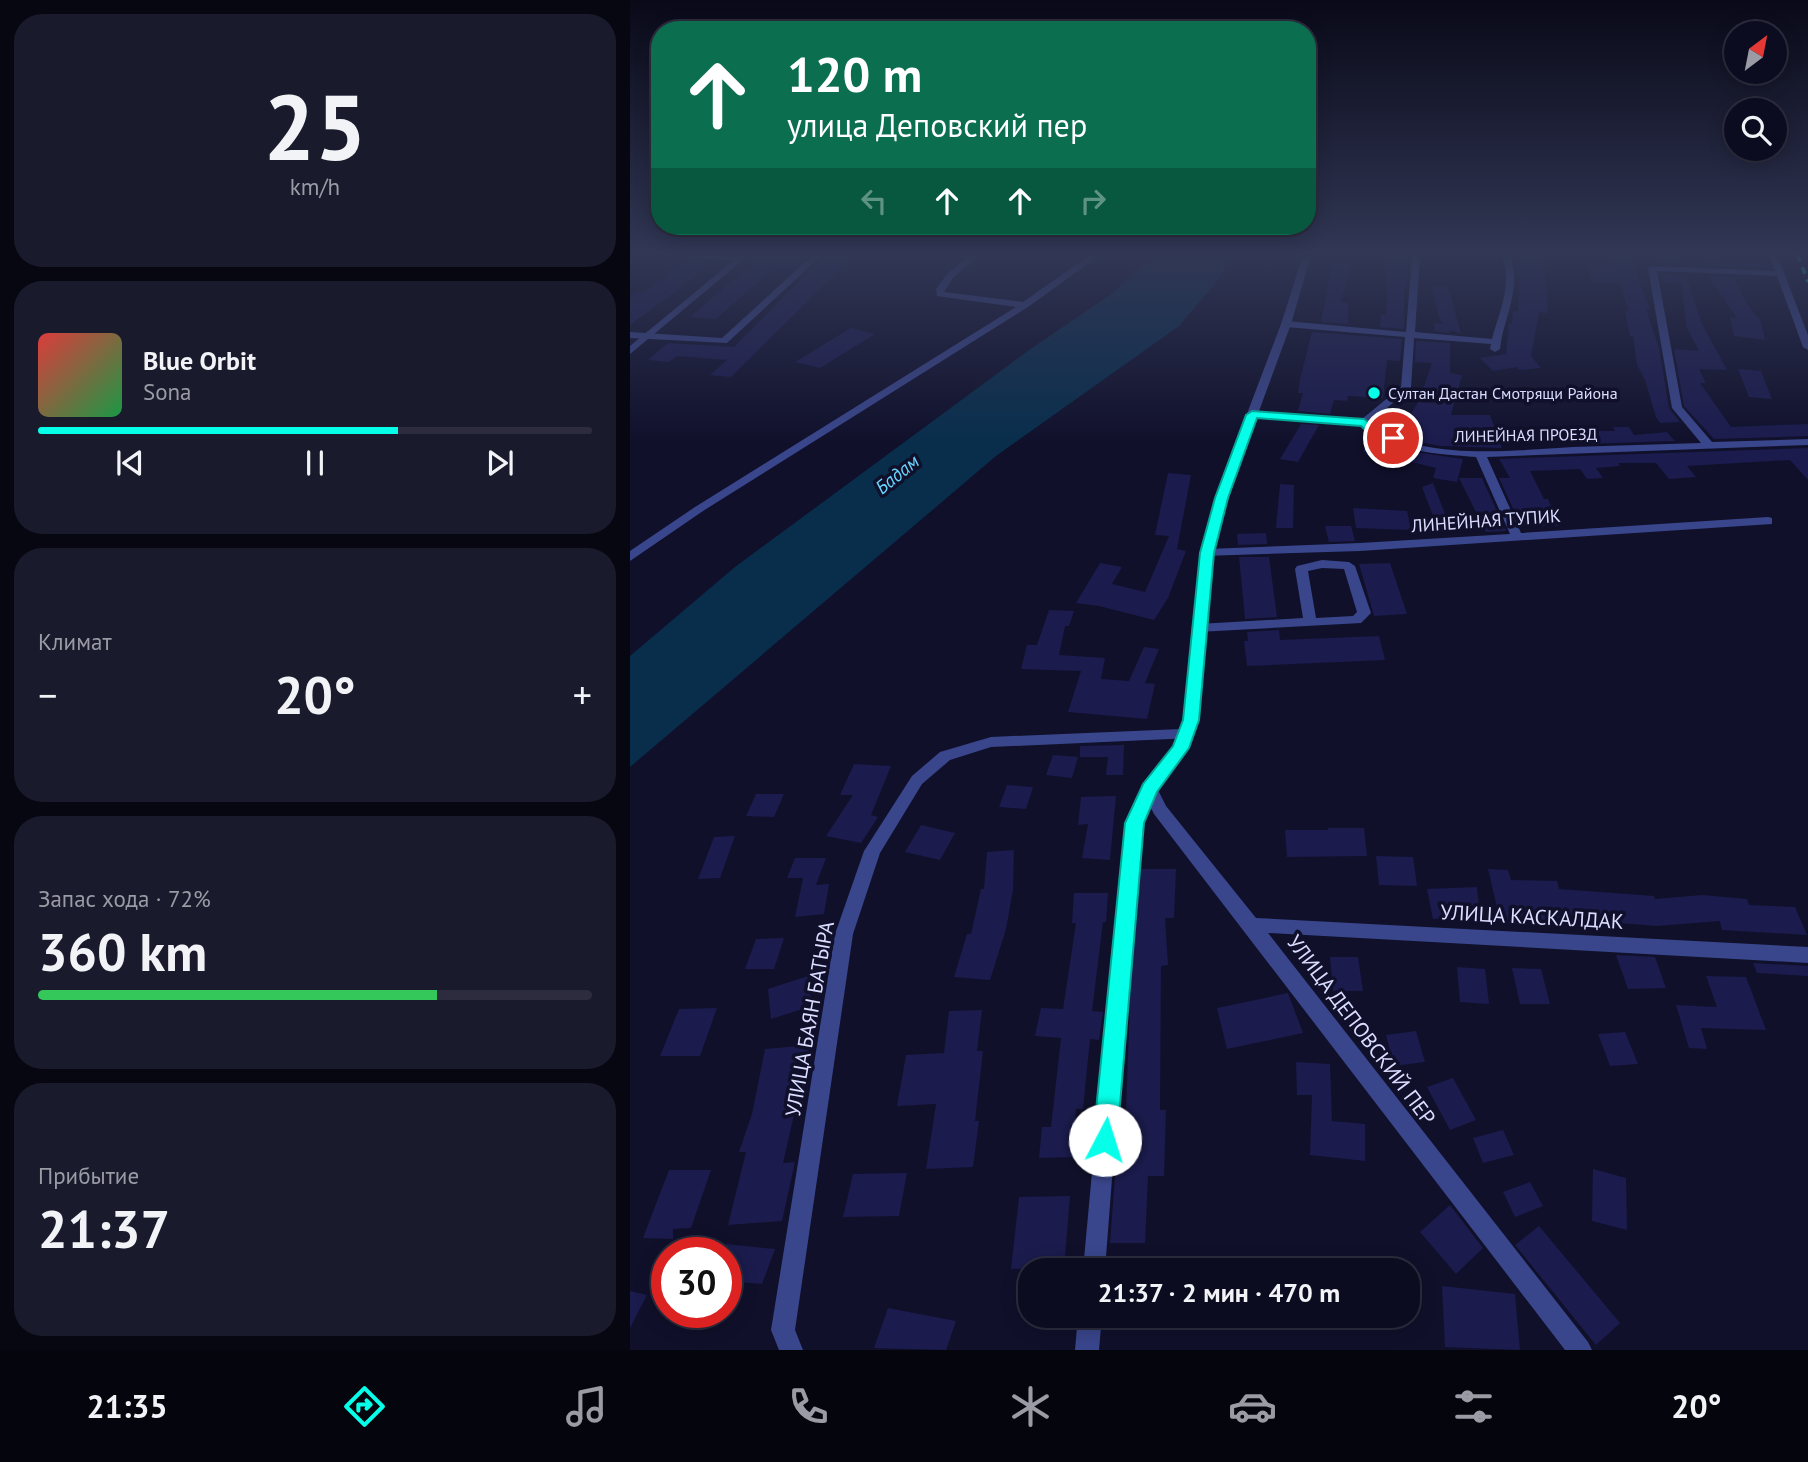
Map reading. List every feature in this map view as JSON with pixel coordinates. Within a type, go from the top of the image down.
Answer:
[{"type":"street","points":[[630,351],[671,318]]},
{"type":"street","points":[[630,335],[724,341],[749,318]]},
{"type":"street","points":[[630,557],[710,502],[1004,318]]},
{"type":"street","points":[[1095,1258],[1127,878],[1135,823],[1150,789],[1170,764],[1187,734],[1192,712],[1207,553],[1221,498],[1288,318]]},
{"type":"street","points":[[1364,422],[1406,388],[1411,318]]},
{"type":"street","points":[[1286,324],[1495,346],[1503,318]]},
{"type":"street","points":[[1661,318],[1677,408],[1709,446]]},
{"type":"street","points":[[1796,318],[1808,347]]},
{"type":"street","name":"ЛИНЕЙНАЯ ПРОЕЗД","points":[[1252,415],[1364,422],[1372,431],[1414,445],[1437,451],[1480,454],[1808,442]]},
{"type":"street","points":[[1480,454],[1517,537]]},
{"type":"street","name":"ЛИНЕЙНАЯ ТУПИК","points":[[1207,553],[1768,521]]},
{"type":"street","points":[[1198,628],[1356,620],[1364,613],[1349,566],[1322,564],[1301,569],[1310,622]]},
{"type":"street","name":"УЛИЦА БАЯН БАТЫРА","points":[[791,1350],[783,1330],[844,934],[872,851],[917,780],[945,756],[991,742],[1187,734]]},
{"type":"street","name":"УЛИЦА ДЕПОВСКИЙ ПЕР","points":[[1150,789],[1160,810],[1254,925],[1342,1045],[1580,1350]]},
{"type":"street","name":"УЛИЦА КАСКАЛДАК","points":[[1254,925],[1808,955]]},
{"type":"street","points":[[1087,1350],[1089,1328]]},
{"type":"water","name":"Бадам","points":[[1076,318],[1186,318],[1179,326],[996,456],[630,767],[630,656],[735,567]]},
{"type":"building","points":[[630,318],[639,318],[630,325]]},
{"type":"building","points":[[763,318],[790,318],[731,377],[710,375],[727,360],[677,356],[669,362],[648,360],[668,343],[734,347]]},
{"type":"building","points":[[1322,318],[1348,318],[1348,324],[1321,322]]},
{"type":"building","points":[[1381,318],[1404,318],[1404,329],[1380,327]]},
{"type":"building","points":[[1457,318],[1461,334],[1450,330],[1450,333],[1434,331],[1435,323],[1444,324],[1440,320]]},
{"type":"building","points":[[1512,318],[1538,318],[1531,356],[1541,368],[1519,370],[1517,367],[1493,371],[1480,358],[1506,354],[1509,324],[1512,324]]},
{"type":"building","points":[[1626,318],[1649,318],[1659,348],[1669,408],[1680,422],[1660,423],[1656,417],[1645,380],[1637,365],[1633,336],[1630,336]]},
{"type":"building","points":[[1685,318],[1700,318],[1727,370],[1699,369],[1706,383],[1700,383],[1731,427],[1808,424],[1808,436],[1714,439],[1684,406],[1674,349],[1699,351],[1686,326]]},
{"type":"building","points":[[1730,318],[1758,318],[1765,340],[1734,336]]},
{"type":"building","points":[[851,328],[875,334],[820,368],[795,362]]},
{"type":"building","points":[[1312,332],[1402,339],[1400,361],[1387,360],[1383,398],[1348,396],[1347,401],[1334,400],[1330,414],[1298,411],[1303,393],[1298,393],[1300,379]]},
{"type":"building","points":[[1416,341],[1450,343],[1450,373],[1462,375],[1451,415],[1490,415],[1502,448],[1440,446],[1414,441],[1388,430],[1404,413],[1410,415],[1419,401],[1432,363],[1415,362]]},
{"type":"building","points":[[1738,369],[1761,371],[1772,399],[1749,397]]},
{"type":"building","points":[[1301,424],[1319,425],[1298,462],[1280,459]]},
{"type":"building","points":[[1613,427],[1629,427],[1634,435],[1667,432],[1675,441],[1585,444],[1579,431],[1615,431]]},
{"type":"building","points":[[1371,435],[1393,446],[1394,457],[1382,454],[1365,455],[1367,452],[1363,452]]},
{"type":"building","points":[[1808,448],[1808,480],[1790,460],[1687,466],[1696,477],[1669,479],[1656,463],[1618,463],[1620,466],[1596,468],[1603,478],[1587,479],[1580,469],[1530,471],[1544,499],[1548,499],[1559,526],[1521,526],[1499,478],[1510,478],[1499,459]]},
{"type":"building","points":[[1408,451],[1463,459],[1457,482],[1433,478],[1436,468],[1412,462]]},
{"type":"building","points":[[1168,473],[1191,475],[1177,549],[1186,551],[1168,598],[1154,620],[1076,603],[1100,563],[1122,567],[1112,584],[1145,592],[1169,536],[1155,535]]},
{"type":"building","points":[[1459,478],[1482,478],[1506,531],[1486,532]]},
{"type":"building","points":[[1433,483],[1449,524],[1436,524],[1422,487]]},
{"type":"building","points":[[1280,484],[1294,485],[1293,528],[1276,528]]},
{"type":"building","points":[[1353,508],[1407,511],[1411,530],[1356,528]]},
{"type":"building","points":[[1325,526],[1351,526],[1355,541],[1329,542]]},
{"type":"building","points":[[1266,533],[1267,544],[1238,545],[1237,534]]},
{"type":"building","points":[[1239,557],[1269,557],[1277,617],[1245,619]]},
{"type":"building","points":[[1390,563],[1407,614],[1374,616],[1359,564]]},
{"type":"building","points":[[1049,610],[1074,611],[1069,626],[1065,626],[1059,655],[1105,658],[1101,679],[1129,681],[1144,647],[1159,649],[1145,683],[1155,684],[1147,719],[1068,712],[1081,671],[1021,669],[1027,645],[1037,645]]},
{"type":"building","points":[[1279,630],[1280,640],[1379,636],[1385,660],[1247,666],[1244,641],[1248,641],[1247,632]]},
{"type":"building","points":[[1124,745],[1123,775],[1106,775],[1108,757],[1080,757],[1080,746]]},
{"type":"building","points":[[1053,755],[1078,757],[1072,778],[1046,775]]},
{"type":"building","points":[[854,764],[891,766],[871,815],[878,817],[861,843],[826,836],[853,795],[840,795]]},
{"type":"building","points":[[1007,785],[1033,787],[1026,809],[999,807]]},
{"type":"building","points":[[756,794],[784,794],[774,817],[746,816]]},
{"type":"building","points":[[1116,796],[1110,860],[1082,858],[1088,824],[1078,825],[1081,797]]},
{"type":"building","points":[[921,825],[955,833],[940,860],[905,852]]},
{"type":"building","points":[[1364,828],[1367,856],[1287,857],[1285,830]]},
{"type":"building","points":[[735,836],[720,878],[698,879],[714,837]]},
{"type":"building","points":[[1014,850],[1013,890],[1006,929],[990,980],[954,977],[967,934],[971,934],[981,889],[984,889],[987,852]]},
{"type":"building","points":[[1376,856],[1413,857],[1417,886],[1379,885]]},
{"type":"building","points":[[795,858],[826,858],[816,885],[829,884],[824,914],[795,917],[803,878],[787,878]]},
{"type":"building","points":[[1139,869],[1176,869],[1174,918],[1165,918],[1168,965],[1161,966],[1160,1110],[1166,1110],[1164,1176],[1148,1176],[1145,1243],[1110,1243],[1120,1110],[1126,1110],[1132,946]]},
{"type":"building","points":[[1488,869],[1508,870],[1511,880],[1557,881],[1559,889],[1654,896],[1655,899],[1702,895],[1747,899],[1749,905],[1795,907],[1807,935],[1722,930],[1720,921],[1657,926],[1579,920],[1500,920]]},
{"type":"building","points":[[1477,887],[1480,917],[1433,919],[1427,889]]},
{"type":"building","points":[[1074,893],[1108,893],[1092,1011],[1103,1012],[1099,1040],[1090,1039],[1083,1109],[1076,1109],[1073,1157],[1039,1158],[1042,1127],[1051,1127],[1061,1038],[1035,1036],[1041,1008],[1063,1009],[1076,923],[1072,923]]},
{"type":"building","points":[[784,938],[774,969],[745,969],[756,939]]},
{"type":"building","points":[[1616,955],[1655,957],[1666,988],[1628,989]]},
{"type":"building","points":[[1330,957],[1358,957],[1363,991],[1333,991]]},
{"type":"building","points":[[1753,963],[1808,966],[1808,976],[1757,973]]},
{"type":"building","points":[[1457,967],[1485,969],[1489,1004],[1460,1002]]},
{"type":"building","points":[[1512,968],[1541,969],[1550,1004],[1520,1004]]},
{"type":"building","points":[[808,976],[812,1006],[771,1019],[768,989]]},
{"type":"building","points":[[1706,976],[1746,977],[1766,1030],[1701,1028],[1707,1049],[1689,1048],[1676,1005],[1717,1007]]},
{"type":"building","points":[[1288,993],[1303,1033],[1227,1049],[1217,1008]]},
{"type":"building","points":[[717,1008],[700,1056],[660,1056],[679,1009]]},
{"type":"building","points":[[982,1010],[977,1051],[983,1051],[975,1121],[979,1121],[973,1167],[926,1169],[936,1104],[897,1106],[906,1055],[944,1053],[949,1011]]},
{"type":"building","points":[[1416,1031],[1425,1062],[1394,1066],[1386,1035]]},
{"type":"building","points":[[1625,1032],[1638,1064],[1610,1066],[1598,1034]]},
{"type":"building","points":[[810,1045],[783,1163],[795,1162],[782,1221],[728,1225],[746,1152],[739,1152],[752,1114],[765,1049]]},
{"type":"building","points":[[1296,1062],[1330,1064],[1332,1121],[1365,1124],[1365,1161],[1310,1155],[1312,1095],[1297,1095]]},
{"type":"building","points":[[1453,1078],[1476,1120],[1450,1130],[1427,1087]]},
{"type":"building","points":[[1503,1130],[1514,1155],[1483,1163],[1473,1138]]},
{"type":"building","points":[[1593,1169],[1626,1178],[1627,1230],[1592,1221]]},
{"type":"building","points":[[669,1170],[711,1170],[691,1228],[673,1229],[673,1237],[643,1238]]},
{"type":"building","points":[[907,1173],[899,1216],[843,1217],[853,1174]]},
{"type":"building","points":[[1530,1182],[1543,1206],[1515,1217],[1503,1192]]},
{"type":"building","points":[[1070,1196],[1065,1258],[1018,1258],[1018,1269],[1011,1269],[1019,1197]]},
{"type":"building","points":[[1450,1205],[1483,1248],[1456,1274],[1420,1232]]},
{"type":"building","points":[[1539,1226],[1620,1323],[1596,1345],[1515,1245]]},
{"type":"building","points":[[742,1246],[775,1249],[762,1284],[742,1282]]},
{"type":"building","points":[[1442,1286],[1515,1294],[1520,1350],[1445,1347]]},
{"type":"building","points":[[630,1291],[647,1295],[630,1328]]},
{"type":"building","points":[[888,1308],[956,1321],[946,1350],[874,1348]]},
{"type":"place","name":"Султан Дастан Смотрящи Района","points":[[1374,393]]},
{"type":"route","points":[[1105,1140],[1127,878],[1135,823],[1150,789],[1170,764],[1187,734],[1191,720],[1207,553],[1221,498],[1252,415],[1364,422],[1372,431],[1393,438]]}]
